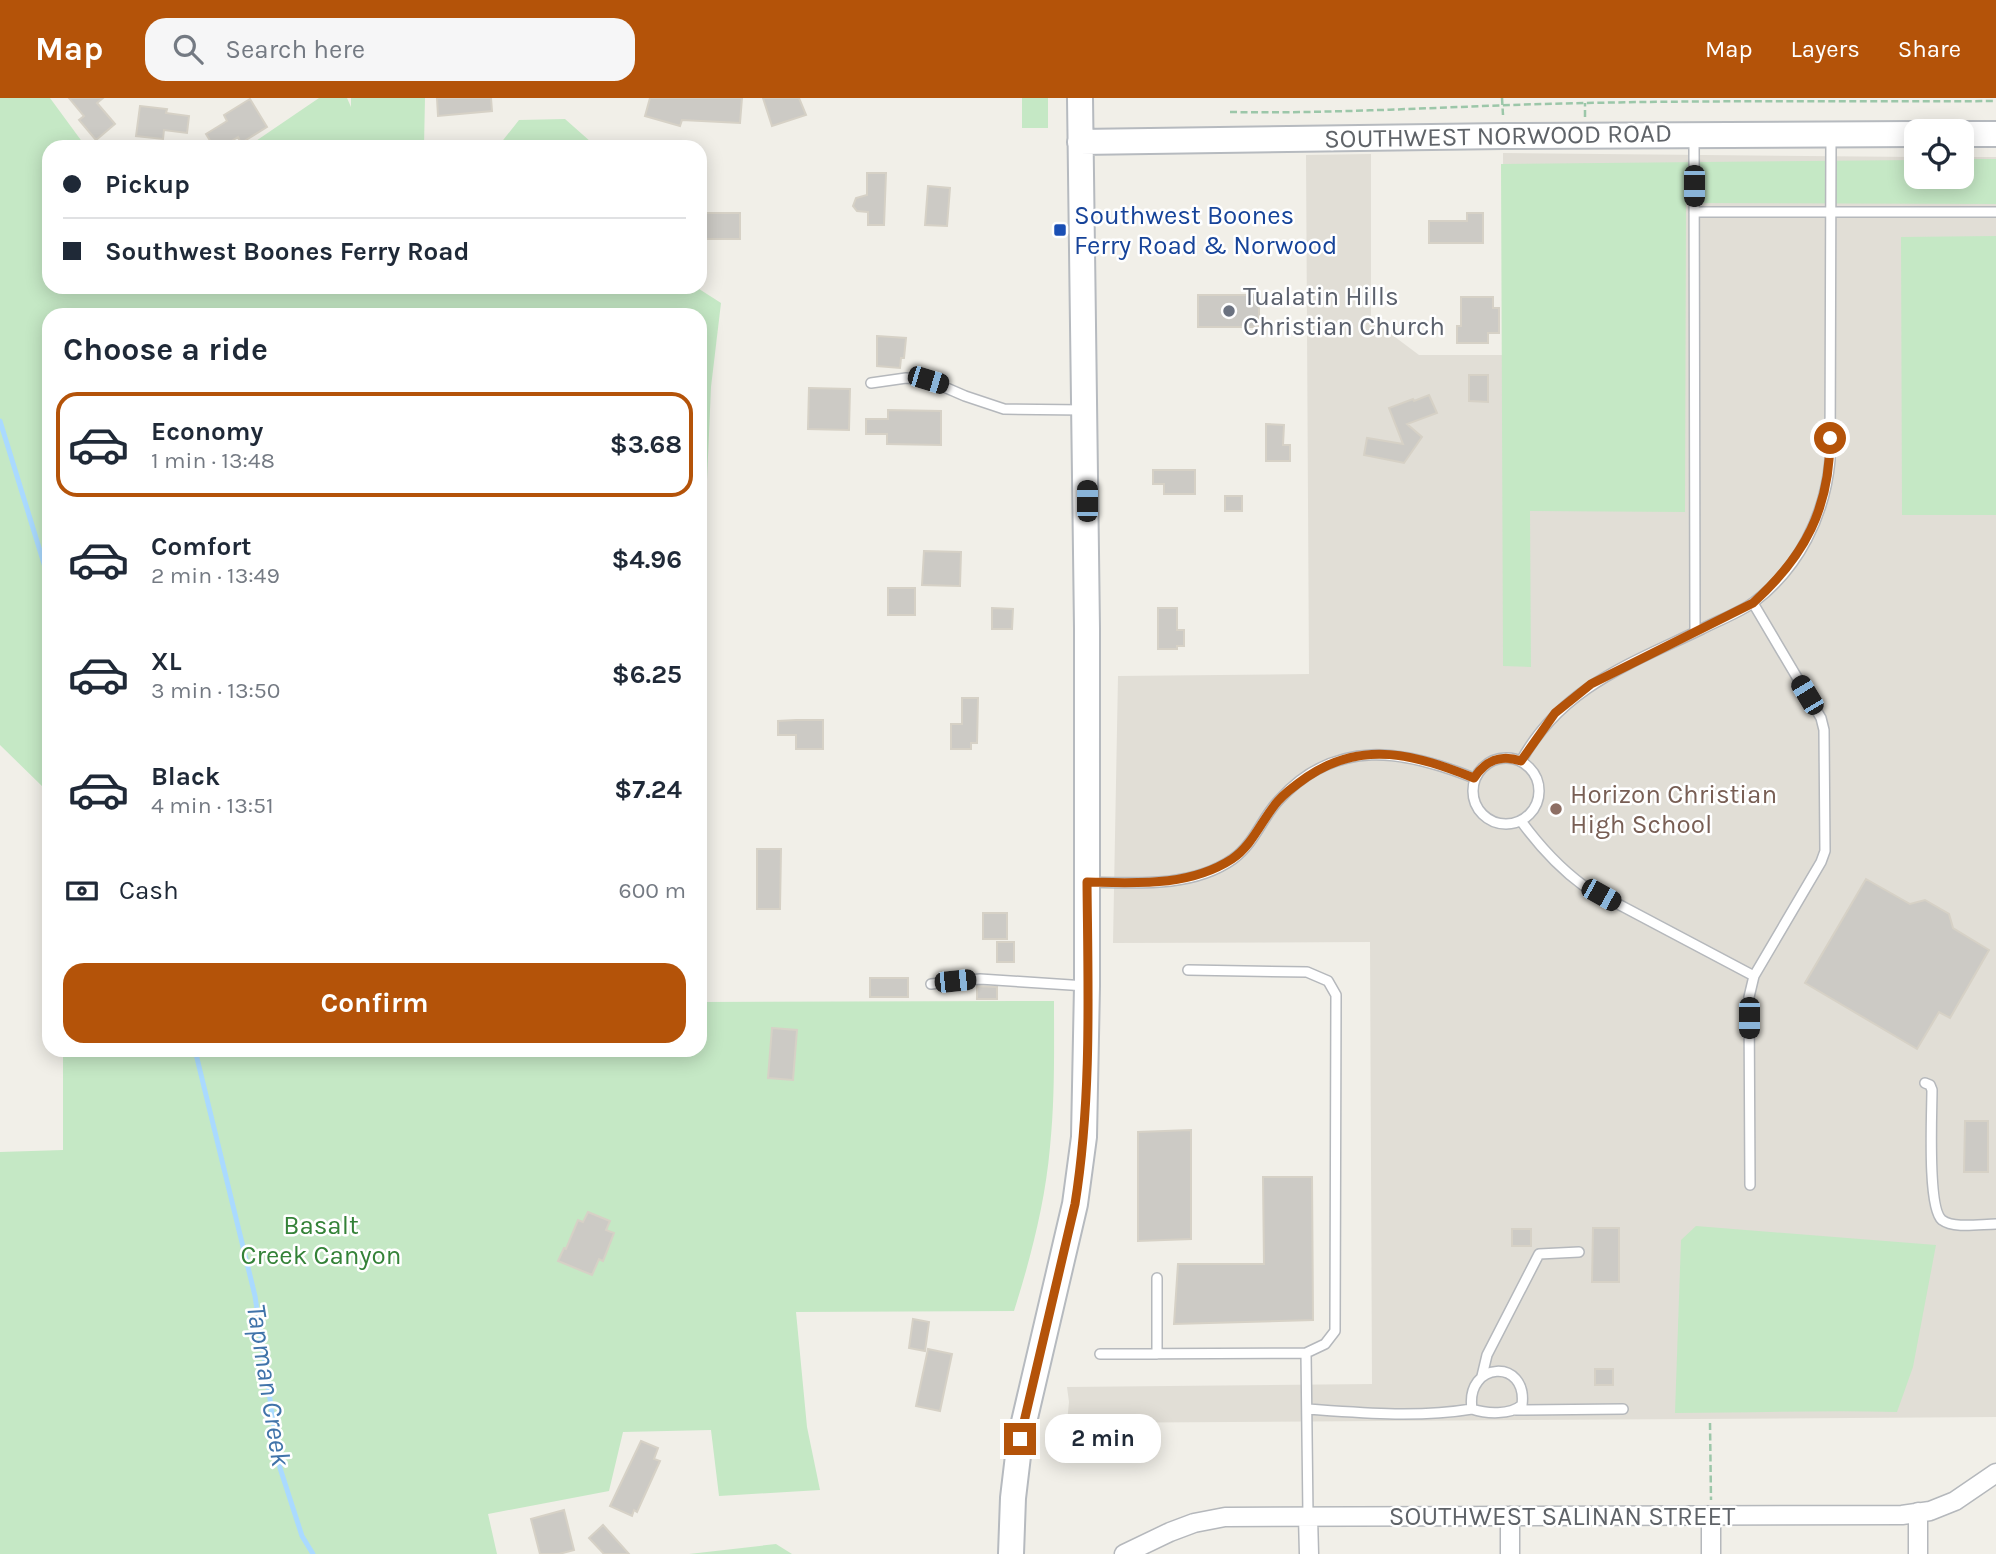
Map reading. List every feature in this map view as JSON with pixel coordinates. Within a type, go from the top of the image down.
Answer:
[{"type":"main road","points":[[1010,1554],[1020,1439],[1081,1170],[1087,1075],[1086,410],[1080,98]]},
{"type":"main road","name":"SOUTHWEST NORWOOD ROAD","points":[[1080,142],[1904,134]]},
{"type":"main road","points":[[1974,134],[1996,134]]},
{"type":"street","name":"SOUTHWEST SALINAN STREET","points":[[1124,1554],[1194,1523],[1225,1517],[1874,1516],[1930,1511],[1955,1501],[1996,1473]]},
{"type":"street","points":[[1918,1512],[1918,1554]]},
{"type":"street","points":[[1308,1516],[1309,1554]]},
{"type":"street","points":[[1510,1516],[1510,1554]]},
{"type":"street","points":[[1711,1516],[1711,1554]]},
{"type":"lane","points":[[1521,761],[1555,713],[1574,696],[1607,674],[1753,603],[1770,588],[1800,551],[1815,526],[1828,478],[1830,447],[1830,134]]},
{"type":"lane","points":[[1694,135],[1695,632]]},
{"type":"lane","points":[[1694,212],[1996,212]]},
{"type":"lane","points":[[871,383],[906,379],[928,380],[1004,409],[1086,410]]},
{"type":"lane","points":[[1750,1185],[1749,997],[1754,976],[1821,862],[1825,850],[1824,730],[1821,718],[1753,603]]},
{"type":"lane","points":[[1087,882],[1172,881],[1204,874],[1234,858],[1278,801],[1299,782],[1321,767],[1351,757],[1383,753],[1417,758],[1474,778]]},
{"type":"lane","points":[[1499,758],[1521,761],[1536,776],[1539,796],[1536,806],[1521,821],[1498,824],[1488,820],[1479,812],[1473,801],[1474,778],[1480,769],[1499,758]]},
{"type":"lane","points":[[1521,821],[1542,851],[1561,870],[1584,886],[1754,976]]},
{"type":"lane","points":[[1100,1354],[1307,1353],[1325,1344],[1335,1331],[1336,995],[1328,981],[1307,972],[1188,970]]},
{"type":"lane","points":[[931,984],[980,979],[1087,986]]},
{"type":"lane","points":[[1925,1083],[1932,1090],[1933,1186],[1937,1213],[1943,1220],[1951,1223],[1996,1224]]},
{"type":"lane","points":[[1472,1409],[1470,1397],[1482,1376],[1487,1355],[1539,1254],[1579,1252]]},
{"type":"lane","points":[[1157,1278],[1157,1354]]},
{"type":"lane","points":[[1307,1353],[1308,1516]]},
{"type":"lane","points":[[1482,1376],[1492,1371],[1516,1378],[1522,1385],[1524,1396],[1522,1405],[1516,1410]]},
{"type":"lane","points":[[1307,1409],[1400,1415],[1472,1409],[1492,1413],[1516,1410],[1623,1409]]},
{"type":"path","points":[[1230,112],[1368,111],[1596,103],[1996,101]]},
{"type":"path","points":[[1710,1423],[1711,1516]]},
{"type":"shaded area","name":"Horizon Christian High School","points":[[1503,153],[1904,157],[1904,189],[1974,189],[1974,157],[1996,157],[1996,1417],[1067,1423],[1067,1387],[1372,1384],[1370,942],[1113,943],[1118,676],[1309,674],[1306,155],[1371,154],[1371,319],[1419,355],[1504,355]]},
{"type":"green space","points":[[0,98],[50,98],[81,140],[42,140],[42,294],[707,294],[721,303],[711,387],[707,480],[707,308],[42,308],[42,786],[0,745]]},
{"type":"green space","points":[[319,98],[347,98],[351,107],[351,98],[425,98],[424,140],[257,140]]},
{"type":"green space","points":[[1022,98],[1048,98],[1048,128],[1022,128]]},
{"type":"green space","points":[[565,119],[589,140],[503,140],[519,120]]},
{"type":"green space","points":[[1974,159],[1996,159],[1996,204],[1686,203],[1685,512],[1530,511],[1531,667],[1503,666],[1501,164],[1904,160],[1904,189],[1974,189]]},
{"type":"green space","points":[[1996,236],[1996,515],[1902,515],[1901,237]]},
{"type":"green space","name":"Basalt Creek Canyon","points":[[1054,1001],[1052,1129],[1048,1168],[1036,1230],[1014,1311],[796,1312],[807,1427],[820,1490],[719,1496],[711,1430],[623,1432],[609,1491],[488,1514],[497,1554],[0,1554],[0,1152],[63,1150],[63,1057],[707,1057],[707,1002]]},
{"type":"green space","points":[[1696,1226],[1936,1245],[1913,1367],[1897,1412],[1675,1413],[1681,1240]]},
{"type":"green space","points":[[776,1544],[792,1554],[689,1554]]},
{"type":"building","points":[[69,98],[103,98],[97,103],[115,124],[96,140],[79,120],[84,116]]},
{"type":"building","points":[[437,98],[491,98],[492,111],[438,116]]},
{"type":"building","points":[[650,98],[742,98],[740,123],[682,120],[680,126],[645,116]]},
{"type":"building","points":[[763,98],[799,98],[806,115],[772,126]]},
{"type":"building","points":[[250,99],[267,127],[246,140],[240,140],[238,137],[233,140],[210,140],[206,134],[227,121],[224,115]]},
{"type":"building","points":[[140,106],[167,109],[166,113],[189,116],[187,133],[164,130],[163,139],[136,136]]},
{"type":"building","points":[[867,173],[886,173],[884,225],[868,225],[868,212],[857,211],[853,206],[856,198],[867,195]]},
{"type":"building","points":[[928,186],[950,188],[947,226],[925,225]]},
{"type":"building","points":[[707,213],[740,213],[740,239],[707,239]]},
{"type":"building","points":[[1467,213],[1483,213],[1483,243],[1429,243],[1429,221],[1467,221]]},
{"type":"building","name":"Tualatin Hills Christian Church","points":[[1198,295],[1259,295],[1259,327],[1198,327]]},
{"type":"building","points":[[1461,297],[1493,297],[1493,308],[1499,308],[1499,333],[1488,333],[1488,343],[1457,343],[1457,326],[1461,326]]},
{"type":"building","points":[[877,336],[906,338],[900,368],[877,366]]},
{"type":"building","points":[[1469,375],[1488,375],[1488,402],[1469,401]]},
{"type":"building","points":[[809,388],[850,389],[849,430],[808,429]]},
{"type":"building","points":[[1429,395],[1437,413],[1407,424],[1422,437],[1404,463],[1364,455],[1367,438],[1403,444],[1389,408]]},
{"type":"building","points":[[888,410],[941,411],[941,445],[887,444],[887,434],[866,434],[866,419],[888,419]]},
{"type":"building","points":[[1266,424],[1284,425],[1283,445],[1290,445],[1290,461],[1266,461]]},
{"type":"building","points":[[1153,470],[1195,470],[1195,494],[1164,494],[1164,484],[1153,484]]},
{"type":"building","points":[[1225,496],[1242,496],[1242,511],[1225,511]]},
{"type":"building","points":[[924,551],[961,552],[960,586],[922,585]]},
{"type":"building","points":[[888,588],[915,588],[915,615],[888,615]]},
{"type":"building","points":[[992,608],[1013,609],[1012,629],[992,629]]},
{"type":"building","points":[[1158,608],[1177,608],[1177,630],[1184,630],[1184,646],[1177,646],[1177,649],[1158,649]]},
{"type":"building","points":[[962,698],[978,698],[977,743],[971,743],[971,749],[951,749],[951,724],[962,724]]},
{"type":"building","points":[[823,720],[823,749],[796,749],[796,735],[778,735],[778,721]]},
{"type":"building","points":[[757,849],[781,849],[780,909],[757,909]]},
{"type":"building","points":[[1866,879],[1910,904],[1925,900],[1949,914],[1953,928],[1989,950],[1950,1018],[1939,1012],[1917,1049],[1805,983]]},
{"type":"building","points":[[983,913],[1007,913],[1007,939],[983,939]]},
{"type":"building","points":[[997,942],[1014,942],[1014,962],[997,962]]},
{"type":"building","points":[[870,978],[908,978],[908,997],[870,997]]},
{"type":"building","points":[[977,986],[997,987],[997,999],[977,999]]},
{"type":"building","points":[[772,1028],[797,1030],[793,1080],[768,1078]]},
{"type":"building","points":[[1965,1121],[1988,1121],[1988,1172],[1964,1172]]},
{"type":"building","points":[[1191,1130],[1191,1239],[1138,1241],[1138,1132]]},
{"type":"building","points":[[1263,1177],[1312,1177],[1313,1320],[1174,1324],[1178,1264],[1264,1264]]},
{"type":"building","points":[[588,1212],[610,1221],[606,1230],[614,1233],[603,1261],[599,1259],[592,1275],[558,1261],[578,1220],[583,1222]]},
{"type":"building","points":[[1593,1228],[1619,1228],[1619,1282],[1592,1282]]},
{"type":"building","points":[[1512,1229],[1531,1229],[1531,1246],[1512,1246]]},
{"type":"building","points":[[913,1319],[929,1322],[925,1351],[909,1348]]},
{"type":"building","points":[[928,1349],[952,1354],[940,1411],[916,1406]]},
{"type":"building","points":[[1595,1369],[1613,1369],[1613,1385],[1595,1385]]},
{"type":"building","points":[[641,1441],[658,1448],[654,1459],[660,1461],[637,1512],[634,1510],[632,1516],[610,1506]]},
{"type":"building","points":[[564,1510],[574,1550],[559,1554],[540,1554],[531,1519]]},
{"type":"building","points":[[603,1525],[629,1554],[604,1554],[589,1538]]},
{"type":"waterway","name":"Tapman Creek","points":[[0,421],[42,557]]},
{"type":"waterway","name":"Tapman Creek","points":[[197,1057],[255,1296],[280,1468],[302,1536],[313,1554]]},
{"type":"place","name":"Southwest Boones Ferry Road & Norwood","points":[[1060,230]]},
{"type":"place","name":"Tualatin Hills Christian Church","points":[[1229,311]]},
{"type":"place","name":"Horizon Christian High School","points":[[1556,809]]},
{"type":"route","points":[[1020,1439],[1081,1170],[1087,1075],[1087,882],[1172,881],[1204,874],[1234,858],[1264,823],[1278,801],[1299,782],[1321,767],[1351,757],[1383,753],[1417,758],[1474,778],[1480,769],[1499,758],[1521,761],[1555,713],[1591,684],[1753,603],[1770,588],[1800,551],[1815,526],[1828,478],[1830,438]]}]
